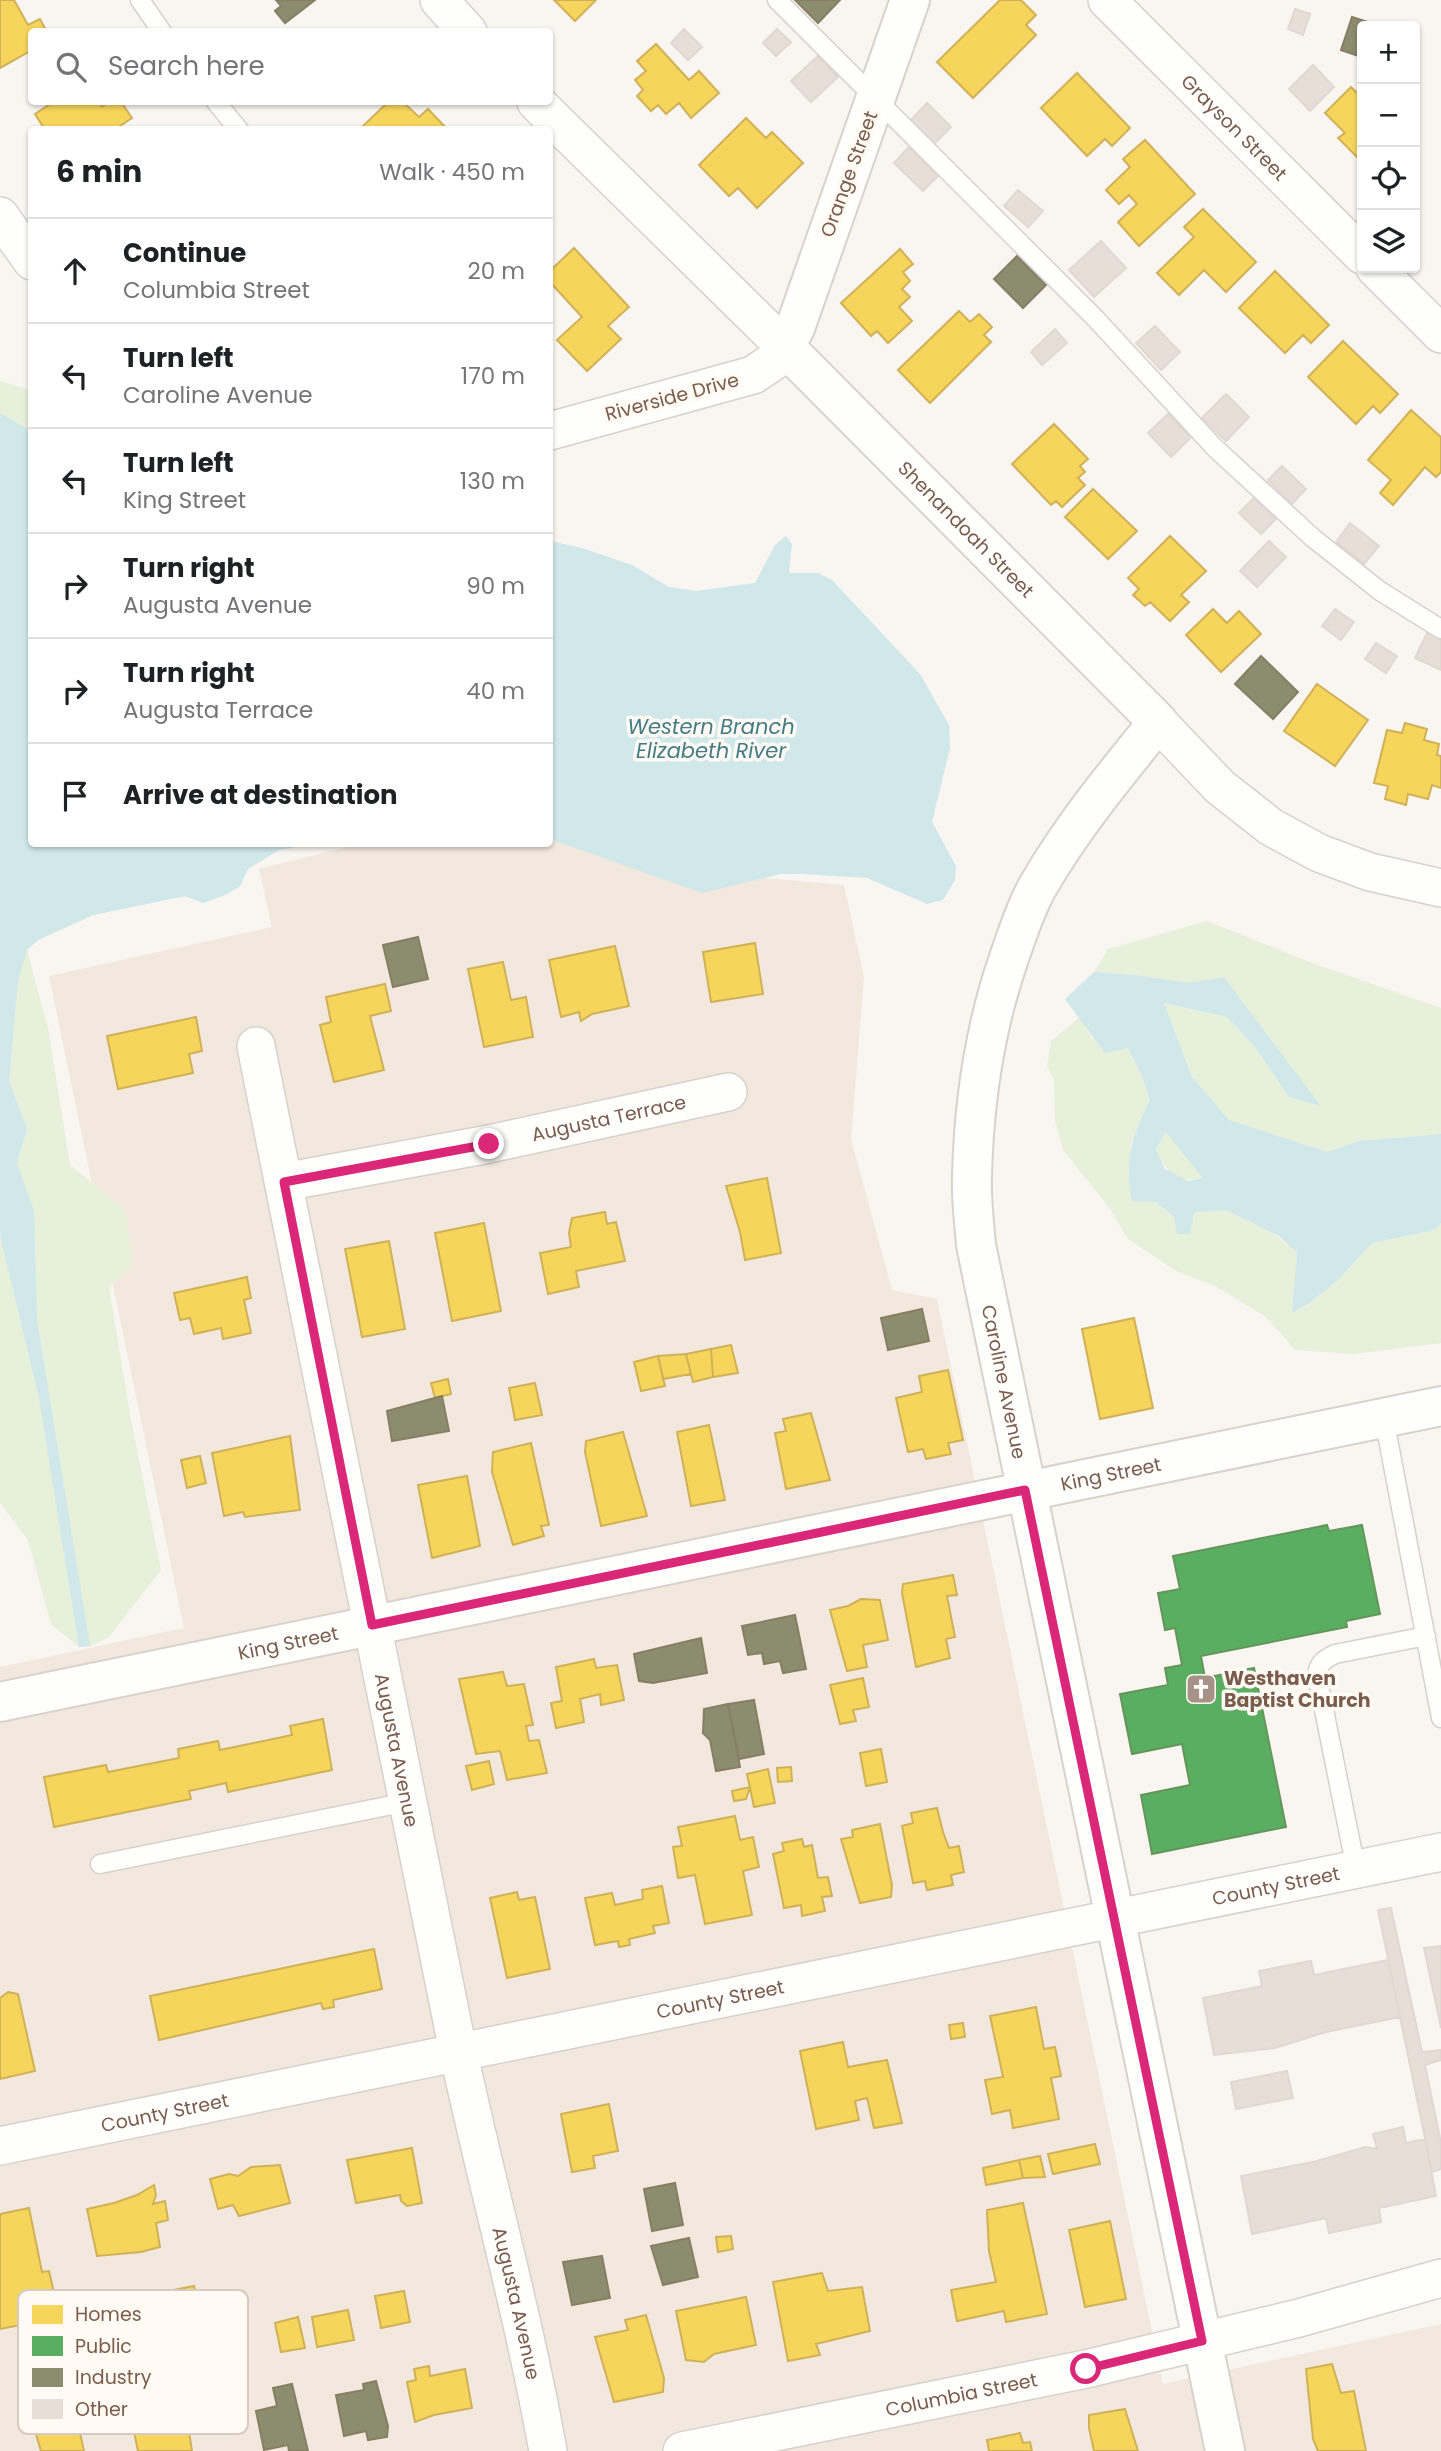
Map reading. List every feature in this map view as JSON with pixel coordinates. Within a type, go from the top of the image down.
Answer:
[{"type":"street","points":[[439,0],[464,28]]},
{"type":"street","name":"Orange Street","points":[[785,347],[909,0]]},
{"type":"street","name":"Grayson Street","points":[[1107,0],[1357,250]]},
{"type":"street","name":"Shenandoah Street","points":[[539,105],[785,347],[1220,787],[1272,827],[1319,853],[1370,872],[1441,888]]},
{"type":"street","points":[[0,216],[28,255]]},
{"type":"street","points":[[1380,273],[1441,334]]},
{"type":"street","name":"Riverside Drive","points":[[553,430],[753,375],[774,361],[785,347]]},
{"type":"street","name":"Caroline Avenue","points":[[1158,722],[1092,803],[1038,886],[1021,924],[998,989],[985,1043],[976,1110],[972,1178],[976,1245],[1225,2451]]},
{"type":"street","name":"Augusta Avenue","points":[[256,1046],[459,2053],[534,2373],[548,2451]]},
{"type":"street","name":"Augusta Terrace","points":[[284,1182],[489,1144],[728,1092]]},
{"type":"street","name":"King Street","points":[[0,1702],[1441,1406]]},
{"type":"street","name":"County Street","points":[[0,2146],[1441,1852]]},
{"type":"street","name":"Columbia Street","points":[[682,2451],[1086,2369],[1299,2318],[1441,2278]]},
{"type":"lane","points":[[140,0],[159,28]]},
{"type":"lane","points":[[777,0],[1095,318],[1215,448],[1313,538],[1380,591],[1441,629]]},
{"type":"lane","points":[[218,105],[236,126]]},
{"type":"lane","points":[[1384,1418],[1441,1718]]},
{"type":"lane","points":[[1356,1869],[1317,1675],[1318,1667],[1335,1654],[1426,1636]]},
{"type":"lane","points":[[100,1864],[407,1802]]},
{"type":"shaded area","points":[[553,832],[683,871],[844,885],[864,977],[851,1139],[892,1290],[937,1299],[1163,2384],[1441,2324],[1441,2451],[0,2451],[0,1667],[184,1628],[49,976],[272,927],[259,869],[347,847],[553,847]]},
{"type":"green space","points":[[0,381],[28,389],[28,847],[296,847],[279,850],[248,869],[240,886],[225,895],[203,903],[185,896],[93,915],[38,940],[27,950],[48,1028],[70,1165],[125,1210],[133,1265],[109,1287],[131,1419],[161,1570],[108,1638],[90,1646],[79,1647],[51,1624],[28,1540],[0,1503]]},
{"type":"green space","points":[[1207,921],[1312,963],[1441,1008],[1441,1134],[1359,1141],[1327,1152],[1228,1120],[1192,1077],[1164,1003],[1227,1017],[1255,1047],[1289,1097],[1320,1105],[1224,977],[1189,983],[1094,972],[1108,949]]},
{"type":"green space","points":[[1080,1017],[1092,1038],[1128,1048],[1142,1076],[1150,1100],[1130,1146],[1156,1202],[1174,1217],[1199,1211],[1234,1212],[1282,1240],[1297,1253],[1293,1312],[1337,1281],[1372,1243],[1435,1230],[1441,1223],[1441,1343],[1354,1354],[1295,1350],[1266,1317],[1217,1287],[1176,1271],[1128,1239],[1109,1207],[1063,1150],[1055,1120],[1054,1080],[1047,1066],[1051,1041]]},
{"type":"green space","points":[[1166,1131],[1204,1178],[1179,1178],[1164,1164],[1156,1149]]},
{"type":"water","points":[[0,413],[28,429],[28,847],[296,847],[279,850],[248,869],[240,886],[203,903],[185,896],[93,915],[38,940],[27,950],[18,980],[9,1081],[27,1129],[17,1163],[34,1211],[37,1320],[90,1646],[79,1647],[39,1398],[0,1235]]},
{"type":"water","name":"Western Branch Elizabeth River","points":[[786,536],[792,544],[789,573],[818,573],[832,580],[920,674],[949,725],[950,748],[932,822],[956,866],[955,880],[943,900],[927,904],[867,878],[802,874],[781,874],[702,893],[553,840],[553,542],[582,548],[632,565],[669,587],[696,591],[755,583],[775,545]]},
{"type":"water","points":[[1094,972],[1189,983],[1224,977],[1321,1106],[1289,1097],[1255,1047],[1227,1017],[1164,1003],[1192,1077],[1229,1120],[1327,1152],[1359,1141],[1441,1134],[1441,1223],[1435,1230],[1372,1243],[1337,1281],[1292,1313],[1297,1253],[1279,1236],[1226,1210],[1194,1212],[1190,1234],[1177,1234],[1174,1217],[1156,1202],[1132,1201],[1129,1173],[1131,1148],[1150,1100],[1128,1048],[1105,1053],[1065,999]],"holes":[[[1166,1132],[1203,1178],[1188,1181],[1165,1169],[1156,1149]]]},
{"type":"building: Homes","points":[[0,0],[14,0],[28,25],[40,19],[45,28],[28,28],[28,52],[0,68]]},
{"type":"building: Homes","points":[[554,0],[596,0],[575,21]]},
{"type":"building: Homes","points":[[1000,0],[1021,0],[1036,15],[1026,25],[1036,35],[973,98],[937,62]]},
{"type":"building: Homes","points":[[656,44],[689,80],[699,71],[719,93],[691,118],[679,103],[666,114],[658,105],[651,111],[637,96],[643,90],[635,80],[646,71],[637,61]]},
{"type":"building: Homes","points":[[1077,73],[1130,128],[1112,146],[1105,139],[1087,156],[1041,108]]},
{"type":"building: Homes","points":[[1351,87],[1357,93],[1357,157],[1338,138],[1345,133],[1325,113]]},
{"type":"building: Homes","points":[[48,105],[123,105],[132,118],[120,126],[42,126],[35,114]]},
{"type":"building: Homes","points":[[385,105],[406,105],[419,117],[428,109],[444,126],[363,126]]},
{"type":"building: Homes","points":[[746,118],[766,138],[772,132],[803,163],[757,208],[738,188],[729,196],[699,165]]},
{"type":"building: Homes","points":[[1145,140],[1195,194],[1139,246],[1118,222],[1137,204],[1129,195],[1119,204],[1106,190],[1130,167],[1123,159]]},
{"type":"building: Homes","points":[[1203,209],[1256,262],[1226,292],[1204,270],[1179,295],[1157,273],[1194,237],[1184,227]]},
{"type":"building: Homes","points":[[574,248],[629,307],[608,326],[621,339],[587,371],[557,340],[582,317],[553,285],[553,268]]},
{"type":"building: Homes","points":[[900,249],[913,264],[903,272],[910,281],[902,289],[910,297],[899,307],[912,321],[888,343],[877,331],[871,336],[841,303]]},
{"type":"building: Homes","points":[[1275,271],[1329,325],[1311,343],[1303,335],[1285,353],[1239,308]]},
{"type":"building: Homes","points":[[959,311],[970,322],[979,314],[992,327],[984,335],[991,342],[930,403],[898,370]]},
{"type":"building: Homes","points":[[1343,341],[1398,394],[1380,413],[1373,406],[1356,424],[1308,377]]},
{"type":"building: Homes","points":[[1411,410],[1441,437],[1441,472],[1436,477],[1425,467],[1393,505],[1380,493],[1391,480],[1368,460]]},
{"type":"building: Homes","points":[[1054,424],[1088,459],[1080,466],[1085,472],[1078,478],[1085,485],[1062,507],[1056,501],[1051,505],[1012,464]]},
{"type":"building: Homes","points":[[1093,489],[1137,531],[1108,559],[1065,517]]},
{"type":"building: Homes","points":[[1170,536],[1206,571],[1181,595],[1189,602],[1170,621],[1150,602],[1145,606],[1133,595],[1139,589],[1128,578]]},
{"type":"building: Homes","points":[[1213,609],[1227,623],[1239,611],[1261,634],[1221,672],[1186,635]]},
{"type":"building: Homes","points":[[1317,684],[1368,720],[1335,766],[1284,731]]},
{"type":"building: Homes","points":[[1405,723],[1427,729],[1424,740],[1439,744],[1437,755],[1441,756],[1441,788],[1432,785],[1428,799],[1408,794],[1406,805],[1385,799],[1388,786],[1374,783],[1387,730],[1402,733]]},
{"type":"building: Homes","points":[[755,943],[763,994],[711,1002],[703,952]]},
{"type":"building: Homes","points":[[615,946],[629,1006],[592,1014],[581,1021],[579,1012],[561,1017],[549,960]]},
{"type":"building: Homes","points":[[503,962],[511,1000],[526,997],[533,1037],[484,1047],[468,969]]},
{"type":"building: Homes","points":[[385,984],[391,1011],[370,1016],[384,1070],[334,1082],[320,1025],[331,1022],[326,997]]},
{"type":"building: Homes","points":[[196,1017],[202,1051],[189,1054],[193,1073],[118,1089],[107,1036]]},
{"type":"building: Homes","points":[[767,1178],[781,1253],[745,1260],[740,1232],[726,1186]]},
{"type":"building: Homes","points":[[605,1212],[607,1224],[616,1222],[625,1261],[576,1271],[579,1287],[548,1294],[540,1253],[571,1247],[569,1233],[572,1218]]},
{"type":"building: Homes","points":[[484,1223],[501,1311],[452,1321],[435,1233]]},
{"type":"building: Homes","points":[[389,1241],[405,1329],[362,1337],[345,1249]]},
{"type":"building: Homes","points":[[247,1277],[251,1298],[244,1300],[251,1333],[223,1339],[221,1328],[194,1334],[190,1318],[180,1320],[174,1293]]},
{"type":"building: Homes","points":[[1134,1318],[1153,1408],[1100,1419],[1082,1329]]},
{"type":"building: Homes","points":[[731,1345],[738,1373],[713,1377],[711,1349]]},
{"type":"building: Homes","points":[[711,1349],[713,1377],[693,1382],[686,1354]]},
{"type":"building: Homes","points":[[686,1354],[691,1374],[663,1379],[658,1356]]},
{"type":"building: Homes","points":[[658,1356],[665,1386],[641,1391],[634,1362]]},
{"type":"building: Homes","points":[[948,1370],[963,1440],[948,1443],[951,1454],[926,1459],[923,1449],[908,1452],[896,1398],[922,1392],[919,1376]]},
{"type":"building: Homes","points":[[448,1379],[451,1394],[435,1398],[431,1383]]},
{"type":"building: Homes","points":[[535,1383],[542,1415],[515,1420],[509,1388]]},
{"type":"building: Homes","points":[[811,1413],[830,1480],[786,1489],[775,1433],[786,1431],[783,1419]]},
{"type":"building: Homes","points":[[709,1425],[725,1500],[691,1506],[677,1432]]},
{"type":"building: Homes","points":[[623,1432],[647,1516],[601,1526],[585,1452],[586,1441]]},
{"type":"building: Homes","points":[[290,1436],[300,1510],[245,1517],[243,1512],[224,1516],[212,1453]]},
{"type":"building: Homes","points":[[531,1443],[549,1525],[541,1526],[544,1536],[513,1545],[492,1472],[493,1452]]},
{"type":"building: Homes","points":[[200,1456],[206,1483],[187,1488],[181,1460]]},
{"type":"building: Homes","points":[[467,1476],[480,1546],[432,1558],[418,1485]]},
{"type":"building: Homes","points":[[953,1575],[957,1595],[947,1596],[955,1637],[946,1639],[950,1658],[916,1667],[902,1593],[903,1584]]},
{"type":"building: Homes","points":[[861,1599],[880,1600],[888,1640],[863,1645],[867,1667],[847,1671],[830,1610],[848,1606]]},
{"type":"building: Homes","points":[[594,1659],[596,1668],[617,1665],[624,1700],[601,1705],[600,1694],[580,1699],[584,1722],[556,1728],[551,1703],[562,1701],[556,1667]]},
{"type":"building: Homes","points":[[503,1672],[507,1686],[524,1684],[533,1725],[526,1726],[529,1741],[539,1740],[547,1773],[507,1780],[500,1751],[476,1754],[459,1679]]},
{"type":"building: Homes","points":[[863,1678],[869,1707],[853,1710],[856,1721],[840,1724],[830,1685]]},
{"type":"building: Homes","points":[[323,1719],[332,1770],[228,1792],[226,1783],[189,1791],[191,1799],[54,1827],[44,1777],[106,1765],[108,1772],[179,1758],[178,1749],[218,1741],[220,1750],[292,1735],[290,1726]]},
{"type":"building: Homes","points":[[881,1749],[887,1782],[866,1786],[860,1753]]},
{"type":"building: Homes","points":[[489,1761],[494,1784],[472,1790],[466,1766]]},
{"type":"building: Homes","points":[[791,1767],[792,1781],[778,1782],[777,1768]]},
{"type":"building: Homes","points":[[768,1769],[775,1803],[754,1807],[747,1774]]},
{"type":"building: Homes","points":[[750,1787],[746,1799],[734,1801],[732,1791]]},
{"type":"building: Homes","points":[[937,1808],[949,1848],[959,1846],[964,1872],[951,1875],[953,1885],[927,1890],[925,1881],[913,1883],[902,1826],[913,1823],[911,1813]]},
{"type":"building: Homes","points":[[735,1816],[740,1840],[753,1837],[759,1867],[743,1871],[752,1915],[705,1924],[695,1875],[678,1878],[673,1847],[682,1846],[678,1827]]},
{"type":"building: Homes","points":[[880,1824],[892,1885],[891,1897],[860,1903],[841,1839],[853,1837],[852,1830]]},
{"type":"building: Homes","points":[[802,1839],[804,1847],[812,1845],[818,1878],[828,1877],[832,1896],[822,1897],[825,1911],[802,1916],[801,1905],[784,1908],[773,1854],[784,1851],[782,1843]]},
{"type":"building: Homes","points":[[662,1886],[669,1923],[653,1926],[655,1933],[629,1939],[630,1945],[619,1947],[618,1941],[595,1945],[585,1898],[612,1893],[615,1905],[643,1899],[642,1890]]},
{"type":"building: Homes","points":[[517,1892],[519,1900],[535,1897],[550,1969],[507,1978],[490,1898]]},
{"type":"building: Homes","points":[[374,1949],[382,1989],[333,2000],[334,2007],[323,2009],[321,2003],[159,2040],[150,1996]]},
{"type":"building: Homes","points":[[8,1992],[18,1994],[35,2071],[0,2079],[0,1998]]},
{"type":"building: Homes","points":[[1036,2007],[1044,2049],[1055,2047],[1061,2076],[1051,2078],[1059,2119],[1013,2128],[1010,2110],[992,2114],[985,2080],[1003,2077],[990,2016]]},
{"type":"building: Homes","points":[[963,2023],[965,2037],[951,2039],[949,2025]]},
{"type":"building: Homes","points":[[843,2042],[848,2067],[887,2060],[902,2123],[874,2128],[867,2098],[855,2101],[859,2120],[816,2129],[800,2051]]},
{"type":"building: Homes","points":[[609,2104],[618,2151],[593,2156],[595,2168],[572,2172],[561,2114]]},
{"type":"building: Homes","points":[[1095,2144],[1100,2164],[1053,2174],[1048,2154]]},
{"type":"building: Homes","points":[[412,2148],[422,2203],[407,2206],[401,2201],[400,2195],[356,2203],[347,2160]]},
{"type":"building: Homes","points":[[1040,2156],[1045,2177],[1023,2178],[1019,2160]]},
{"type":"building: Homes","points":[[1019,2160],[1023,2178],[986,2185],[983,2168]]},
{"type":"building: Homes","points":[[280,2165],[290,2203],[239,2216],[233,2205],[218,2209],[210,2179],[229,2174],[238,2176],[251,2167]]},
{"type":"building: Homes","points":[[154,2185],[156,2195],[153,2204],[165,2201],[168,2220],[156,2223],[160,2247],[141,2252],[97,2256],[87,2209],[137,2195]]},
{"type":"building: Homes","points":[[1023,2203],[1047,2314],[1006,2322],[1004,2311],[957,2321],[951,2290],[996,2282],[989,2251],[987,2210]]},
{"type":"building: Homes","points":[[29,2208],[42,2272],[49,2271],[53,2290],[18,2290],[18,2325],[0,2329],[0,2214]]},
{"type":"building: Homes","points":[[1110,2221],[1126,2299],[1085,2307],[1069,2230]]},
{"type":"building: Homes","points":[[731,2236],[733,2249],[718,2252],[716,2237]]},
{"type":"building: Homes","points":[[822,2273],[828,2291],[862,2287],[870,2331],[816,2344],[820,2355],[788,2361],[773,2282]]},
{"type":"building: Homes","points":[[194,2286],[195,2290],[173,2290]]},
{"type":"building: Homes","points":[[404,2291],[410,2322],[381,2328],[375,2296]]},
{"type":"building: Homes","points":[[746,2297],[756,2345],[714,2354],[704,2362],[686,2360],[676,2311]]},
{"type":"building: Homes","points":[[348,2310],[354,2340],[317,2347],[312,2317]]},
{"type":"building: Homes","points":[[646,2315],[664,2378],[663,2392],[614,2402],[595,2337],[628,2330],[625,2320]]},
{"type":"building: Homes","points":[[298,2317],[305,2348],[281,2352],[275,2323]]},
{"type":"building: Homes","points":[[1332,2364],[1341,2393],[1354,2391],[1366,2451],[1318,2451],[1313,2439],[1306,2369]]},
{"type":"building: Homes","points":[[429,2366],[430,2376],[465,2369],[472,2408],[434,2415],[415,2422],[407,2382],[416,2380],[414,2369]]},
{"type":"building: Homes","points":[[1125,2409],[1138,2451],[1094,2451],[1089,2415]]},
{"type":"building: Homes","points":[[1020,2433],[1023,2443],[1030,2442],[1032,2451],[989,2451],[987,2440]]},
{"type":"building: Homes","points":[[36,2434],[80,2434],[84,2451],[41,2451]]},
{"type":"building: Homes","points":[[134,2434],[189,2434],[192,2451],[138,2451]]},
{"type":"building: Public","name":"Westhaven Baptist Church","points":[[1327,1525],[1329,1531],[1362,1525],[1380,1614],[1346,1621],[1347,1627],[1201,1656],[1205,1678],[1254,1668],[1286,1827],[1152,1854],[1141,1795],[1190,1785],[1182,1744],[1132,1754],[1120,1694],[1168,1685],[1165,1668],[1182,1665],[1175,1628],[1165,1630],[1158,1593],[1180,1589],[1173,1556]]},
{"type":"building: Industry","points":[[276,0],[315,0],[285,23],[275,11],[281,6]]},
{"type":"building: Industry","points":[[795,0],[840,0],[818,23]]},
{"type":"building: Industry","points":[[1352,17],[1364,21],[1357,21],[1357,55],[1341,50]]},
{"type":"building: Industry","points":[[1017,256],[1046,285],[1023,308],[994,279]]},
{"type":"building: Industry","points":[[1261,656],[1298,692],[1273,719],[1235,684]]},
{"type":"building: Industry","points":[[418,937],[428,979],[393,987],[383,945]]},
{"type":"building: Industry","points":[[922,1309],[929,1341],[888,1350],[881,1318]]},
{"type":"building: Industry","points":[[442,1396],[449,1431],[392,1441],[387,1411]]},
{"type":"building: Industry","points":[[795,1615],[806,1669],[783,1673],[780,1661],[764,1664],[762,1653],[748,1655],[742,1626]]},
{"type":"building: Industry","points":[[701,1638],[707,1673],[653,1683],[639,1681],[634,1654]]},
{"type":"building: Industry","points":[[754,1700],[764,1754],[739,1759],[728,1704]]},
{"type":"building: Industry","points":[[728,1704],[740,1767],[716,1771],[710,1740],[703,1733],[704,1709]]},
{"type":"building: Industry","points":[[675,2183],[683,2225],[652,2231],[644,2189]]},
{"type":"building: Industry","points":[[689,2238],[698,2277],[663,2285],[651,2246]]},
{"type":"building: Industry","points":[[602,2256],[610,2298],[572,2305],[563,2262]]},
{"type":"building: Industry","points":[[376,2381],[388,2426],[387,2437],[368,2440],[366,2431],[344,2436],[336,2395],[364,2390],[363,2384]]},
{"type":"building: Industry","points":[[292,2384],[308,2451],[289,2451],[288,2445],[264,2450],[256,2411],[277,2406],[273,2388]]},
{"type":"building: Other","points":[[1295,9],[1310,14],[1303,35],[1288,29]]},
{"type":"building: Other","points":[[684,29],[702,47],[688,60],[671,43]]},
{"type":"building: Other","points":[[777,29],[791,42],[776,56],[763,43]]},
{"type":"building: Other","points":[[818,56],[838,77],[811,102],[791,81]]},
{"type":"building: Other","points":[[1313,65],[1334,87],[1310,111],[1289,89]]},
{"type":"building: Other","points":[[927,103],[951,127],[932,146],[908,123]]},
{"type":"building: Other","points":[[909,147],[939,175],[923,191],[894,163]]},
{"type":"building: Other","points":[[1018,190],[1043,211],[1028,227],[1004,206]]},
{"type":"building: Other","points":[[1101,241],[1126,268],[1094,297],[1069,270]]},
{"type":"building: Other","points":[[1155,326],[1180,352],[1161,370],[1136,343]]},
{"type":"building: Other","points":[[1055,329],[1067,343],[1042,365],[1031,352]]},
{"type":"building: Other","points":[[1226,394],[1249,417],[1226,441],[1202,418]]},
{"type":"building: Other","points":[[1168,414],[1191,437],[1171,457],[1148,433]]},
{"type":"building: Other","points":[[1282,466],[1306,489],[1292,504],[1268,480]]},
{"type":"building: Other","points":[[1254,498],[1276,519],[1261,534],[1239,513]]},
{"type":"building: Other","points":[[1350,523],[1379,546],[1364,564],[1336,542]]},
{"type":"building: Other","points":[[1269,541],[1286,557],[1257,587],[1240,571]]},
{"type":"building: Other","points":[[1335,609],[1354,622],[1341,640],[1322,626]]},
{"type":"building: Other","points":[[1428,631],[1441,637],[1441,670],[1415,658]]},
{"type":"building: Other","points":[[1376,643],[1397,656],[1386,673],[1365,659]]},
{"type":"building: Other","points":[[1391,1908],[1422,2052],[1441,2050],[1441,2060],[1425,2065],[1441,2143],[1441,2169],[1432,2172],[1378,1910]]},
{"type":"building: Other","points":[[1441,1946],[1441,2028],[1424,1948]]},
{"type":"building: Other","points":[[1388,1960],[1400,2017],[1326,2032],[1275,2048],[1214,2055],[1203,1998],[1262,1986],[1259,1971],[1311,1961],[1314,1975]]},
{"type":"building: Other","points":[[1287,2071],[1293,2098],[1236,2109],[1231,2082]]},
{"type":"building: Other","points":[[1403,2127],[1406,2143],[1425,2139],[1436,2196],[1379,2208],[1381,2222],[1329,2233],[1326,2218],[1252,2234],[1241,2176],[1313,2162],[1366,2147],[1377,2149],[1373,2134]]},
{"type":"place","name":"Westhaven Baptist Church","points":[[1201,1689]]},
{"type":"route","points":[[489,1144],[284,1182],[372,1625],[1025,1490],[1202,2341],[1086,2369]]}]
